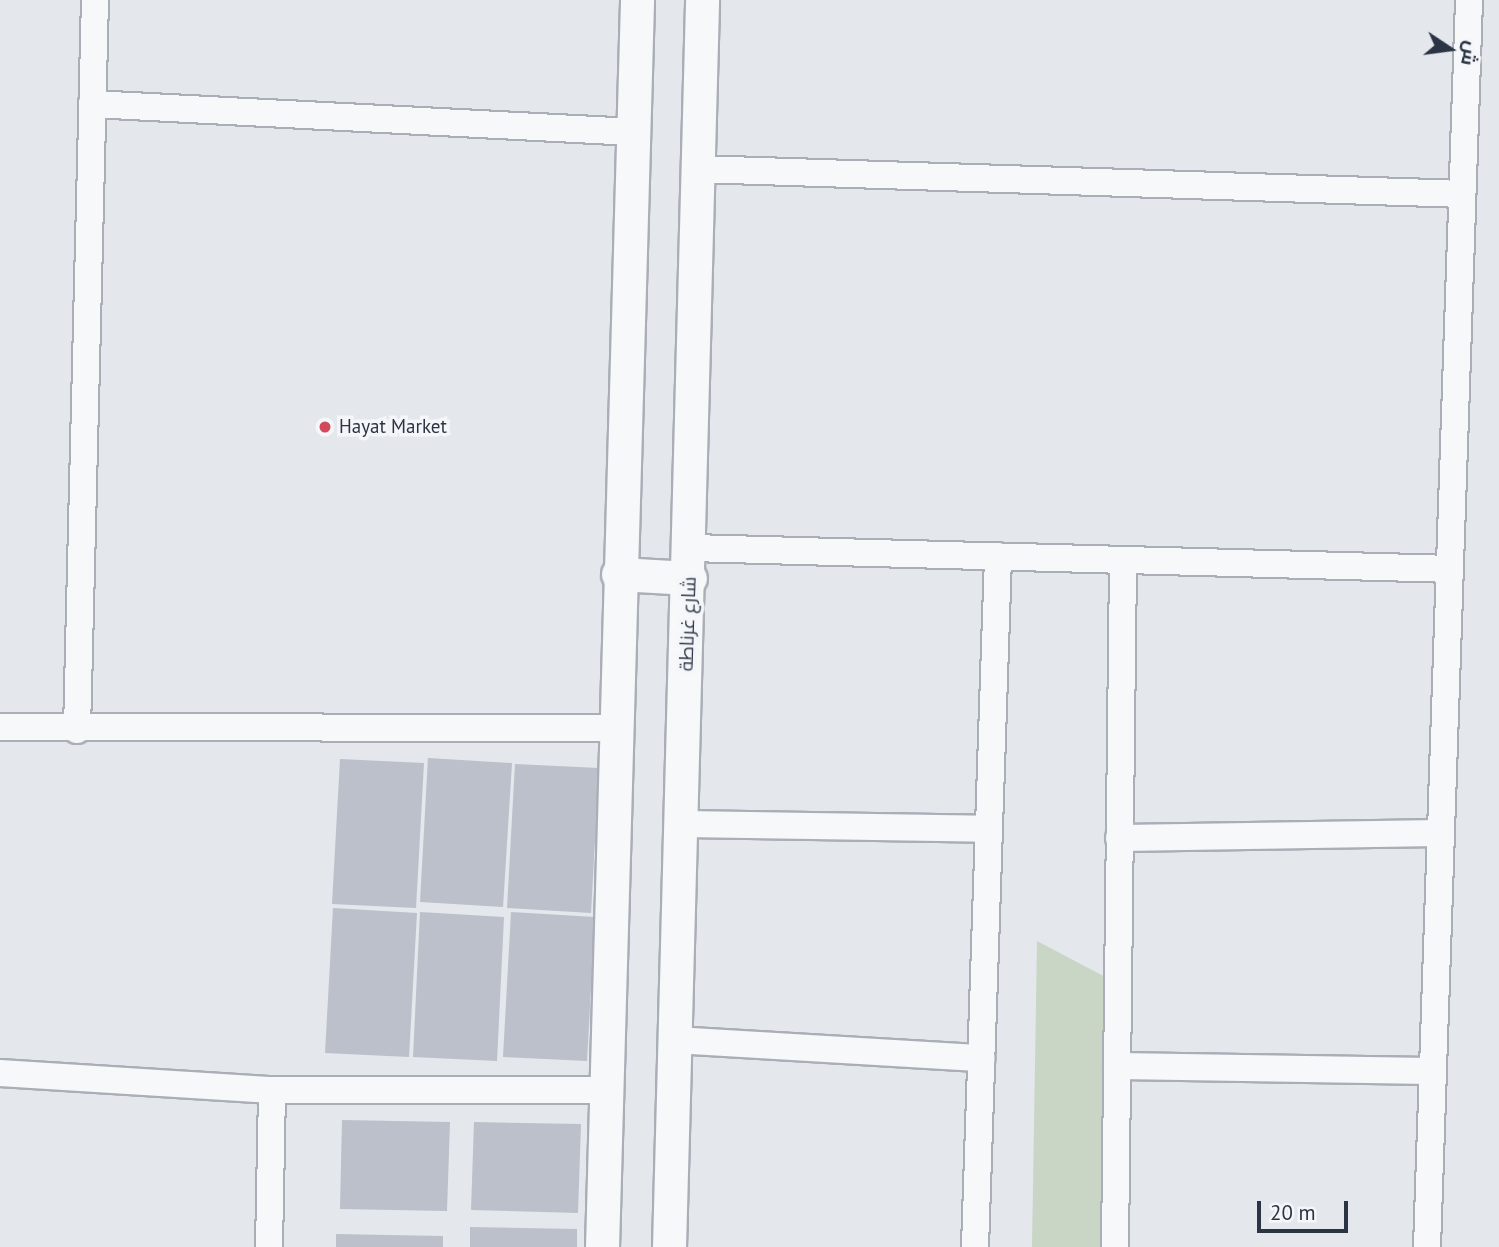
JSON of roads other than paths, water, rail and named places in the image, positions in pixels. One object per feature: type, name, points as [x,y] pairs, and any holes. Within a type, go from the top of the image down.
[{"type":"street","points":[[78,730],[95,0]]},
{"type":"street","points":[[602,1247],[617,728],[618,574],[637,0]]},
{"type":"street","name":"شارع غرناطة","points":[[669,1247],[691,563],[702,0]]},
{"type":"street","points":[[1427,1247],[1469,0]]},
{"type":"street","points":[[93,104],[633,132]]},
{"type":"street","points":[[698,169],[1462,194]]},
{"type":"street","points":[[618,574],[691,563],[998,556],[1450,569]]},
{"type":"street","points":[[975,1247],[998,556]]},
{"type":"street","points":[[1115,1247],[1123,560]]},
{"type":"street","points":[[0,727],[78,730],[617,728]]},
{"type":"street","points":[[682,824],[989,830]]},
{"type":"street","points":[[1119,838],[1441,833]]},
{"type":"street","points":[[675,1040],[981,1058]]},
{"type":"street","points":[[1117,1066],[1432,1071]]},
{"type":"street","points":[[0,1073],[272,1090],[608,1090]]},
{"type":"street","points":[[269,1247],[272,1090]]},
{"type":"place","name":"Hayat Market","points":[[325,427]]}]
